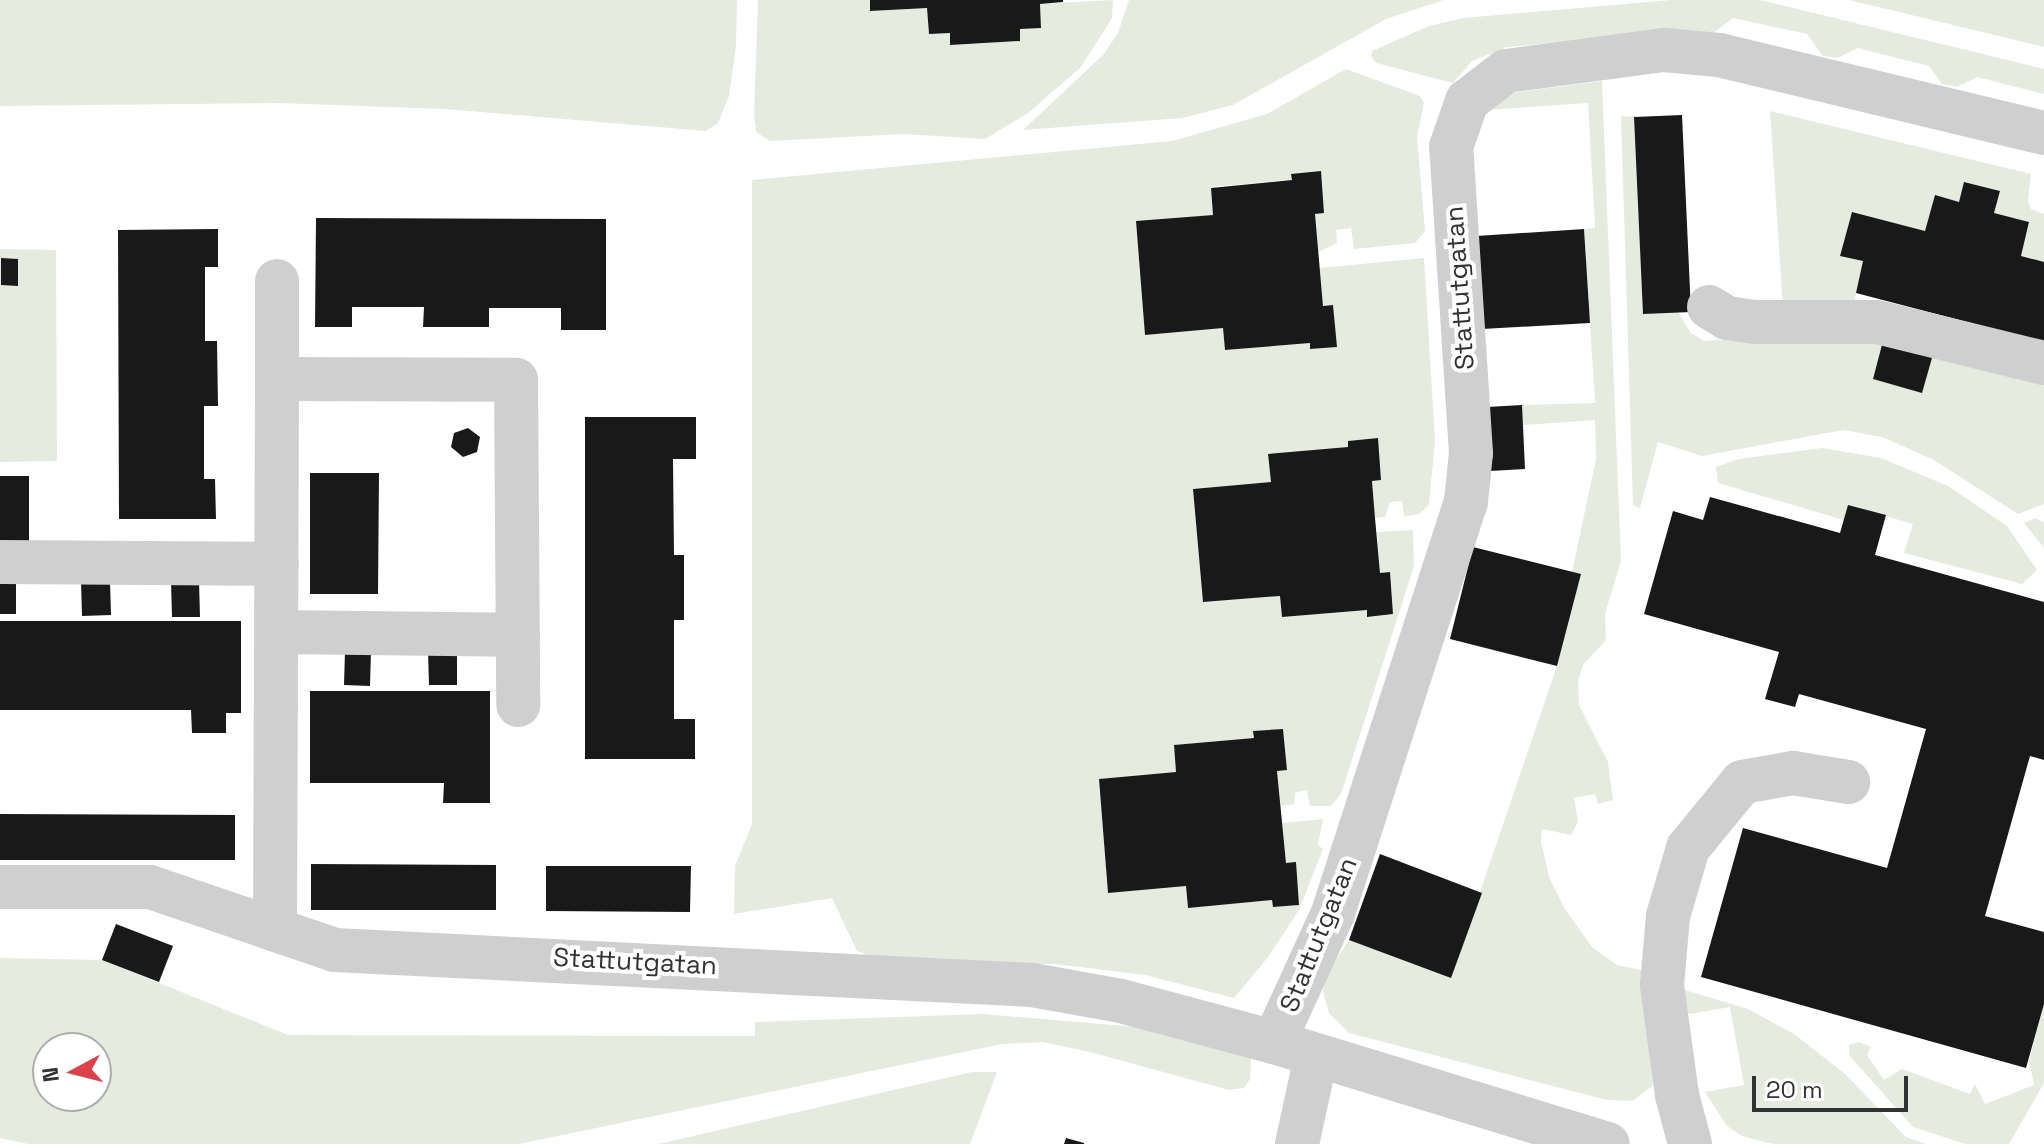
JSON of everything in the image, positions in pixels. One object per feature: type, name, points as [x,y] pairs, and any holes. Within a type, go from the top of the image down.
[{"type":"street","name":"Stattutgatan","points":[[1274,1042],[1333,913],[1466,502],[1471,453],[1451,147],[1467,101],[1506,71],[1664,50],[1719,55],[2044,133]]},
{"type":"street","points":[[275,930],[277,281]]},
{"type":"street","points":[[1709,307],[1727,318],[1757,322],[1877,322],[2044,363]]},
{"type":"street","points":[[277,379],[516,380],[518,705]]},
{"type":"street","points":[[0,562],[277,564]]},
{"type":"street","points":[[277,632],[518,635]]},
{"type":"street","points":[[1690,1144],[1677,1095],[1662,985],[1668,916],[1688,848],[1742,782],[1793,773],[1848,782]]},
{"type":"street","name":"Stattutgatan","points":[[0,887],[150,887],[335,950],[1032,985],[1121,1001],[1274,1042],[1608,1144]]},
{"type":"street","points":[[1297,1144],[1316,1057]]},
{"type":"shaded area","points":[[0,0],[737,0],[736,46],[729,96],[718,123],[706,131],[445,109],[279,103],[0,106]]},
{"type":"shaded area","points":[[758,0],[870,0],[871,11],[927,8],[929,34],[950,33],[951,45],[1020,41],[1020,29],[1041,27],[1040,4],[1113,0],[1112,18],[1081,67],[1028,113],[985,139],[904,134],[770,141],[756,132],[754,114]]},
{"type":"shaded area","points":[[1129,0],[1444,0],[1386,19],[1233,105],[1182,118],[1023,130],[1103,55],[1118,33]]},
{"type":"shaded area","points":[[1671,0],[1760,0],[2044,69],[2044,94],[1977,77],[1957,87],[1942,84],[1929,66],[1858,48],[1837,58],[1823,56],[1807,34],[1733,18],[1712,34],[1646,34],[1507,47],[1472,61],[1453,83],[1376,63],[1371,56],[1372,51],[1429,26],[1463,18]]},
{"type":"shaded area","points":[[1849,0],[2044,0],[2044,47]]},
{"type":"shaded area","points":[[1346,69],[1420,96],[1424,103],[1417,137],[1425,231],[1415,243],[1354,249],[1351,228],[1336,230],[1337,243],[1318,252],[1315,214],[1324,213],[1320,171],[1292,174],[1292,180],[1211,187],[1213,215],[1136,222],[1145,335],[1223,328],[1225,350],[1310,343],[1311,349],[1336,347],[1333,305],[1323,306],[1320,268],[1424,258],[1435,440],[1429,505],[1419,514],[1404,516],[1402,501],[1390,502],[1385,517],[1375,518],[1372,481],[1381,479],[1377,438],[1349,441],[1348,447],[1268,455],[1271,482],[1193,489],[1203,602],[1280,596],[1282,617],[1367,610],[1368,617],[1393,614],[1390,573],[1380,573],[1377,532],[1413,530],[1414,566],[1341,794],[1331,806],[1310,806],[1307,790],[1295,793],[1294,804],[1281,806],[1277,771],[1287,770],[1283,729],[1254,731],[1254,738],[1174,745],[1176,772],[1099,779],[1108,893],[1186,886],[1188,908],[1272,900],[1274,907],[1299,905],[1286,863],[1282,823],[1323,819],[1318,845],[1323,849],[1299,910],[1268,957],[1234,998],[1145,975],[1055,964],[886,962],[857,951],[832,898],[734,914],[735,866],[752,824],[752,180],[1172,141],[1267,114]]},
{"type":"shaded area","points":[[1602,81],[1621,561],[1605,614],[1606,640],[1583,665],[1578,681],[1579,705],[1608,762],[1613,800],[1598,804],[1595,794],[1574,798],[1578,822],[1571,835],[1542,829],[1541,842],[1549,877],[1565,909],[1592,947],[1617,965],[1641,970],[1653,1085],[1633,1101],[1607,1100],[1349,1033],[1329,1013],[1323,992],[1325,976],[1349,940],[1451,977],[1557,666],[1581,575],[1572,572],[1596,459],[1595,420],[1523,425],[1522,405],[1595,403],[1584,229],[1595,228],[1588,103],[1484,110],[1502,94]]},
{"type":"shaded area","points":[[1770,111],[2031,174],[2028,200],[2031,209],[2044,214],[2044,262],[2021,256],[2029,222],[1994,213],[2000,191],[1965,182],[1959,202],[1935,196],[1925,231],[1852,212],[1840,255],[1863,261],[1854,304],[1783,308]]},
{"type":"shaded area","points":[[1621,116],[1634,117],[1643,313],[1678,312],[1691,333],[1704,341],[1818,332],[1884,337],[1873,379],[1922,392],[1934,351],[2044,376],[2044,504],[2018,514],[1934,460],[1882,437],[1843,430],[1702,456],[1658,442],[1640,508],[1633,505]]},
{"type":"shaded area","points":[[0,249],[56,250],[57,461],[0,462]]},
{"type":"shaded area","points":[[1822,448],[1881,458],[1948,486],[2007,526],[2037,570],[2022,584],[1904,553],[1913,524],[1848,505],[1844,520],[1718,483],[1716,467],[1739,459]]},
{"type":"shaded area","points":[[2035,518],[2044,523],[2044,548],[2024,523]]},
{"type":"shaded area","points":[[0,958],[102,960],[288,1035],[755,1036],[755,1022],[983,1014],[1137,1027],[1251,1056],[1250,1079],[1244,1088],[1229,1090],[1043,1042],[1002,1044],[519,1144],[28,1144],[0,1138]]},
{"type":"shaded area","points":[[1682,989],[1748,1009],[1794,1034],[1844,1073],[1906,1137],[1926,1144],[1773,1144],[1742,1136],[1727,1126],[1705,1092],[1744,1085],[1730,1007],[1690,1014],[1682,1010]]},
{"type":"shaded area","points":[[2044,1004],[2044,1083],[2009,1144],[1965,1144],[1913,1127],[1849,1055],[1849,1045],[1859,1042],[1871,1047],[1867,1055],[1884,1080],[1902,1069],[1970,1094],[1975,1084],[1985,1104],[2034,1085],[2029,1061]]},
{"type":"shaded area","points":[[972,1072],[997,1072],[970,1144],[658,1144]]},
{"type":"building","points":[[870,0],[1063,2],[1040,4],[1041,28],[1020,29],[1020,41],[950,45],[950,33],[929,34],[927,8],[870,11]]},
{"type":"building","points":[[1682,115],[1691,312],[1643,314],[1634,117]]},
{"type":"building","points":[[1321,171],[1324,213],[1315,214],[1323,306],[1333,305],[1337,347],[1310,349],[1310,343],[1225,350],[1223,328],[1145,335],[1136,221],[1213,215],[1211,188],[1292,180],[1291,174]]},
{"type":"building","points":[[1964,182],[2000,191],[1994,213],[2029,222],[2021,256],[2044,262],[2044,342],[1856,293],[1863,261],[1840,256],[1852,212],[1925,231],[1935,195],[1959,202]]},
{"type":"building","points":[[316,218],[606,219],[606,330],[561,330],[561,308],[489,308],[489,327],[423,327],[424,307],[352,307],[352,327],[315,327]]},
{"type":"building","points":[[218,229],[218,267],[205,267],[205,341],[217,341],[218,406],[204,406],[204,479],[215,479],[216,519],[119,519],[118,230]]},
{"type":"building","points":[[1584,229],[1590,323],[1482,329],[1476,236]]},
{"type":"building","points":[[1,258],[18,259],[18,286],[1,285]]},
{"type":"building","points":[[1884,337],[1934,351],[1922,393],[1873,379]]},
{"type":"building","points":[[1522,405],[1525,469],[1490,471],[1487,407]]},
{"type":"building","points":[[585,417],[696,417],[696,459],[673,459],[674,555],[684,555],[684,620],[674,620],[674,719],[695,719],[695,759],[585,759]]},
{"type":"building","points":[[468,428],[480,437],[477,452],[463,457],[451,447],[454,433]]},
{"type":"building","points":[[1378,438],[1381,480],[1372,481],[1375,518],[1380,573],[1390,572],[1393,614],[1367,617],[1367,610],[1282,617],[1280,596],[1203,602],[1193,489],[1271,482],[1268,454],[1348,447],[1348,441]]},
{"type":"building","points":[[310,473],[379,473],[378,594],[310,594]]},
{"type":"building","points":[[0,476],[29,476],[29,544],[0,544]]},
{"type":"building","points":[[1710,497],[1840,533],[1848,505],[1886,515],[1875,555],[2044,602],[2044,760],[2030,756],[1985,916],[2044,932],[2044,1004],[2026,1068],[1701,977],[1743,828],[1887,868],[1926,729],[1799,694],[1795,707],[1765,699],[1779,652],[1644,614],[1673,511],[1703,520]]},
{"type":"building","points":[[1473,547],[1581,574],[1557,666],[1450,639]]},
{"type":"building","points":[[0,581],[16,581],[16,614],[0,614]]},
{"type":"building","points":[[81,581],[110,581],[111,615],[82,616]]},
{"type":"building","points":[[171,581],[199,581],[200,617],[172,617]]},
{"type":"building","points":[[0,621],[241,621],[241,713],[226,713],[226,733],[192,733],[191,710],[0,710]]},
{"type":"building","points":[[345,651],[371,651],[370,686],[344,685]]},
{"type":"building","points":[[428,651],[457,651],[457,685],[429,685]]},
{"type":"building","points":[[310,691],[490,691],[490,803],[443,803],[444,783],[310,783]]},
{"type":"building","points":[[1283,729],[1287,770],[1277,771],[1286,863],[1296,862],[1299,905],[1273,907],[1272,900],[1188,908],[1186,886],[1108,893],[1099,779],[1176,772],[1174,745],[1254,738],[1253,731]]},
{"type":"building","points":[[0,814],[235,815],[235,860],[0,860]]},
{"type":"building","points":[[1380,854],[1482,893],[1451,978],[1349,940]]},
{"type":"building","points":[[311,864],[496,865],[496,910],[311,910]]},
{"type":"building","points":[[546,866],[691,866],[690,912],[546,911]]},
{"type":"building","points":[[116,924],[173,946],[159,982],[102,960]]},
{"type":"building","points":[[1066,1138],[1084,1143],[1084,1144],[1064,1144]]}]
